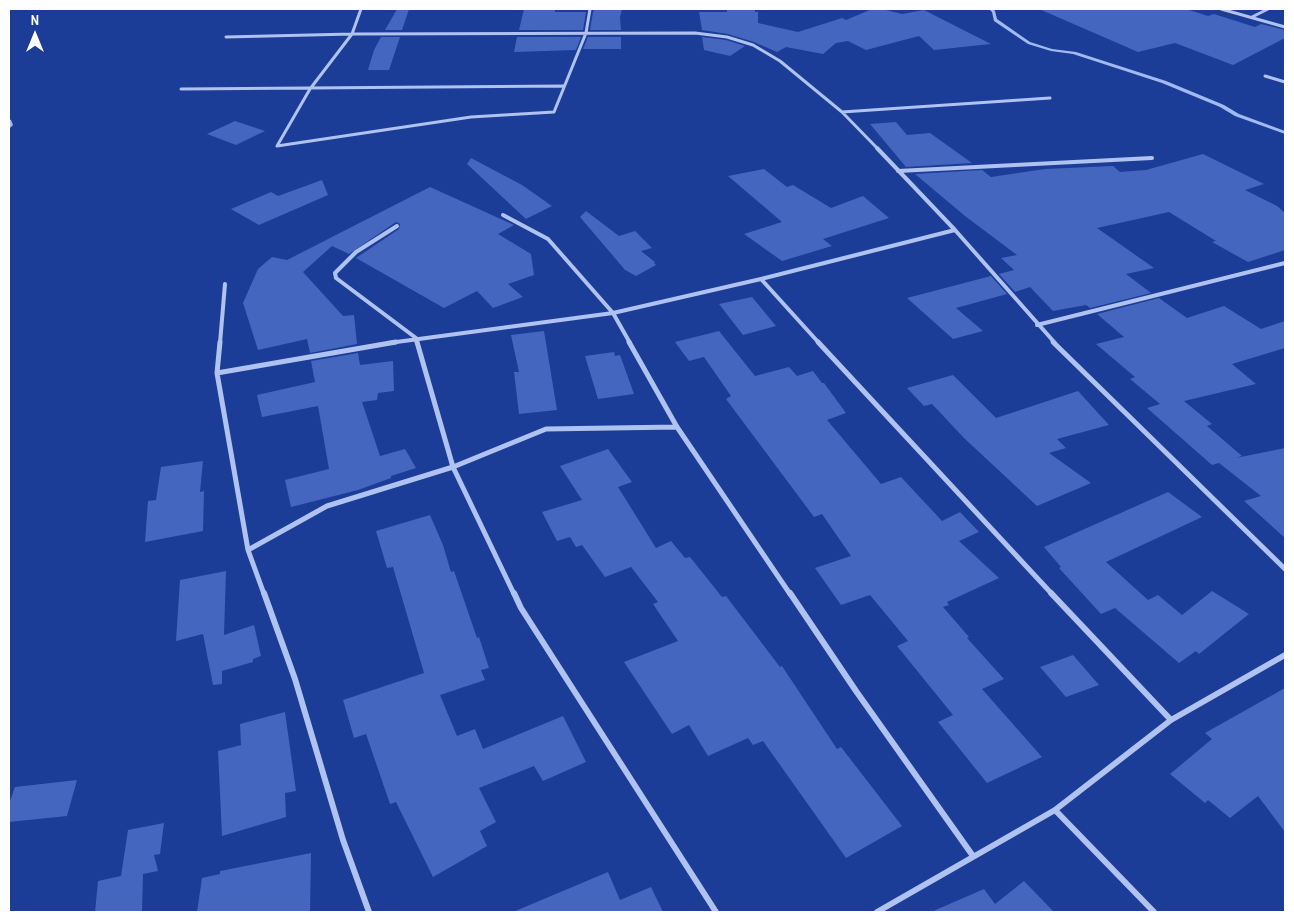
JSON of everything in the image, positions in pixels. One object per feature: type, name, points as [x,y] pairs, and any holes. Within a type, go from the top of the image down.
[{"type":"street","points":[[361,9],[352,34],[310,89],[277,146],[472,117],[554,112],[586,33],[590,9]]},
{"type":"street","points":[[1221,9],[1285,27]]},
{"type":"street","points":[[1251,18],[1268,9]]},
{"type":"street","points":[[226,37],[352,34],[695,33],[742,41],[753,45],[780,61],[842,112],[955,230],[1038,325],[1119,408],[1285,569]]},
{"type":"street","points":[[1265,76],[1285,82]]},
{"type":"street","points":[[181,89],[563,86]]},
{"type":"street","points":[[842,112],[1050,98]]},
{"type":"street","points":[[898,171],[1152,158]]},
{"type":"street","points":[[503,215],[548,238],[613,313],[677,427],[856,691],[973,856]]},
{"type":"street","points":[[397,226],[356,252],[335,273],[336,278],[416,338],[453,467],[521,608],[716,912]]},
{"type":"street","points":[[217,372],[416,338],[613,313],[761,279],[955,230]]},
{"type":"street","points":[[1038,325],[1285,263]]},
{"type":"street","points":[[761,279],[992,531],[1171,720]]},
{"type":"street","points":[[225,284],[217,372],[248,550],[295,680],[343,840],[369,912]]},
{"type":"street","points":[[248,550],[327,506],[453,467],[546,429],[677,427]]},
{"type":"street","points":[[877,912],[1056,810],[1171,720],[1285,656]]},
{"type":"street","points":[[1056,810],[1154,912]]},
{"type":"building","points":[[397,9],[409,9],[402,30],[385,30]]},
{"type":"building","points":[[524,9],[586,12],[583,30],[519,30]]},
{"type":"building","points":[[595,9],[622,9],[620,17],[621,30],[590,30]]},
{"type":"building","points":[[727,9],[755,9],[755,12],[758,12],[758,23],[798,32],[842,18],[846,20],[872,9],[882,9],[902,14],[924,10],[991,44],[934,50],[919,36],[866,50],[848,41],[836,43],[823,54],[786,47],[777,52],[728,34],[702,30],[699,12],[727,12]]},
{"type":"building","points":[[1039,9],[1186,9],[1208,16],[1214,14],[1255,27],[1261,24],[1285,30],[1285,38],[1233,65],[1175,43],[1138,52]]},
{"type":"building","points":[[381,37],[400,37],[389,70],[368,70],[374,50]]},
{"type":"building","points":[[517,37],[581,37],[576,50],[514,52]]},
{"type":"building","points":[[588,37],[621,37],[621,49],[583,49]]},
{"type":"building","points":[[702,37],[726,40],[745,46],[730,56],[704,50]]},
{"type":"building","points":[[235,121],[265,131],[236,145],[207,134]]},
{"type":"building","points":[[896,122],[907,135],[930,133],[972,163],[906,167],[870,124]]},
{"type":"building","points":[[1203,154],[1264,184],[1245,190],[1277,206],[1285,213],[1285,250],[1248,262],[1212,242],[1216,241],[1169,212],[1097,228],[1154,268],[1126,274],[1151,293],[1090,308],[1086,305],[1053,311],[1030,287],[1015,292],[999,274],[1014,270],[1001,258],[1017,255],[965,216],[915,174],[982,170],[991,177],[1045,169],[1113,166],[1120,172],[1146,170]]},
{"type":"building","points":[[471,158],[522,185],[552,206],[526,219],[467,164]]},
{"type":"building","points":[[764,169],[787,187],[793,185],[831,208],[863,196],[889,218],[823,239],[832,246],[782,261],[744,234],[782,222],[728,176]]},
{"type":"building","points":[[322,180],[328,195],[259,225],[231,209],[271,192],[278,196]]},
{"type":"building","points":[[430,187],[514,225],[498,234],[531,254],[534,275],[508,284],[523,297],[493,308],[477,291],[444,308],[356,258],[399,229],[400,224],[396,222],[349,254],[332,246],[303,272],[343,316],[354,315],[357,344],[310,353],[307,339],[258,350],[243,303],[258,269],[272,257],[287,260]]},
{"type":"building","points":[[586,211],[619,236],[635,231],[652,248],[641,251],[655,262],[656,265],[636,276],[625,270],[580,217]]},
{"type":"building","points":[[991,276],[1007,294],[956,308],[983,331],[953,339],[907,298]]},
{"type":"building","points":[[752,297],[776,326],[743,335],[719,304]]},
{"type":"building","points":[[1159,298],[1187,318],[1224,306],[1261,329],[1285,321],[1285,348],[1232,364],[1256,384],[1184,401],[1212,424],[1207,426],[1242,456],[1236,458],[1285,448],[1285,538],[1244,501],[1261,496],[1219,463],[1212,465],[1147,408],[1160,404],[1130,379],[1135,377],[1096,344],[1124,337],[1097,314]]},
{"type":"building","points":[[544,331],[557,410],[519,414],[514,372],[519,372],[511,335]]},
{"type":"building","points":[[719,331],[755,376],[789,367],[797,376],[813,371],[846,413],[827,420],[881,484],[901,477],[942,521],[960,512],[979,532],[959,541],[999,578],[947,602],[949,605],[943,607],[969,637],[967,638],[1004,679],[982,689],[1042,757],[987,783],[938,722],[953,715],[897,646],[908,641],[870,595],[841,605],[815,568],[851,556],[822,514],[814,517],[726,399],[731,396],[704,357],[689,361],[675,342]]},
{"type":"building","points":[[614,352],[615,356],[620,355],[634,394],[598,399],[585,356]]},
{"type":"building","points":[[358,353],[360,365],[393,361],[394,391],[378,393],[377,400],[362,402],[380,456],[405,449],[416,468],[358,490],[291,507],[285,480],[329,469],[318,406],[262,417],[257,395],[315,382],[311,361]]},
{"type":"building","points":[[953,375],[996,418],[1078,391],[1109,425],[1057,439],[1066,448],[1049,453],[1091,483],[1037,506],[964,438],[932,404],[924,406],[907,388]]},
{"type":"building","points":[[608,449],[632,482],[618,487],[656,548],[671,541],[685,558],[690,557],[722,597],[726,596],[780,667],[782,666],[837,749],[841,747],[902,826],[846,858],[763,741],[753,745],[748,738],[708,756],[689,725],[672,734],[624,662],[678,641],[653,604],[658,602],[631,567],[605,577],[582,545],[576,547],[570,537],[557,541],[542,512],[582,500],[560,466]]},
{"type":"building","points":[[203,461],[200,492],[204,491],[203,531],[145,542],[148,501],[156,500],[161,467]]},
{"type":"building","points":[[1168,492],[1202,517],[1106,562],[1148,600],[1158,595],[1182,615],[1212,591],[1249,614],[1199,654],[1196,651],[1179,663],[1115,608],[1101,614],[1059,568],[1061,567],[1044,547]]},
{"type":"building","points":[[430,515],[443,545],[451,572],[454,571],[489,668],[481,670],[485,680],[440,695],[457,736],[475,729],[483,749],[563,716],[586,762],[543,781],[534,766],[479,788],[496,822],[480,831],[487,846],[433,877],[396,802],[390,804],[366,734],[354,738],[343,700],[424,673],[393,567],[387,568],[376,531]]},
{"type":"building","points":[[226,571],[224,635],[254,625],[261,656],[253,659],[253,662],[222,671],[222,684],[213,685],[203,634],[176,641],[180,580]]},
{"type":"building","points":[[1073,655],[1099,685],[1066,697],[1040,667]]},
{"type":"building","points":[[1285,688],[1285,832],[1258,796],[1230,818],[1208,800],[1205,803],[1170,774],[1212,739],[1205,733]]},
{"type":"building","points":[[285,712],[296,791],[285,793],[286,817],[222,836],[218,751],[241,745],[240,724]]},
{"type":"building","points":[[77,780],[67,816],[9,822],[9,804],[15,787]]},
{"type":"building","points":[[164,823],[160,854],[154,855],[158,871],[143,874],[142,912],[95,912],[98,881],[121,876],[128,830]]},
{"type":"building","points":[[311,853],[310,912],[197,912],[202,878],[220,874],[220,871]]},
{"type":"building","points":[[608,872],[620,900],[651,887],[663,912],[513,912]]},
{"type":"building","points":[[1024,881],[1054,912],[931,912],[984,889],[995,904]]},
{"type":"waterway","points":[[991,9],[994,12],[995,20],[1029,43],[1051,50],[1074,53],[1164,82],[1222,106],[1237,115],[1285,133]]},
{"type":"waterway","points":[[9,120],[11,125],[9,128]]}]
